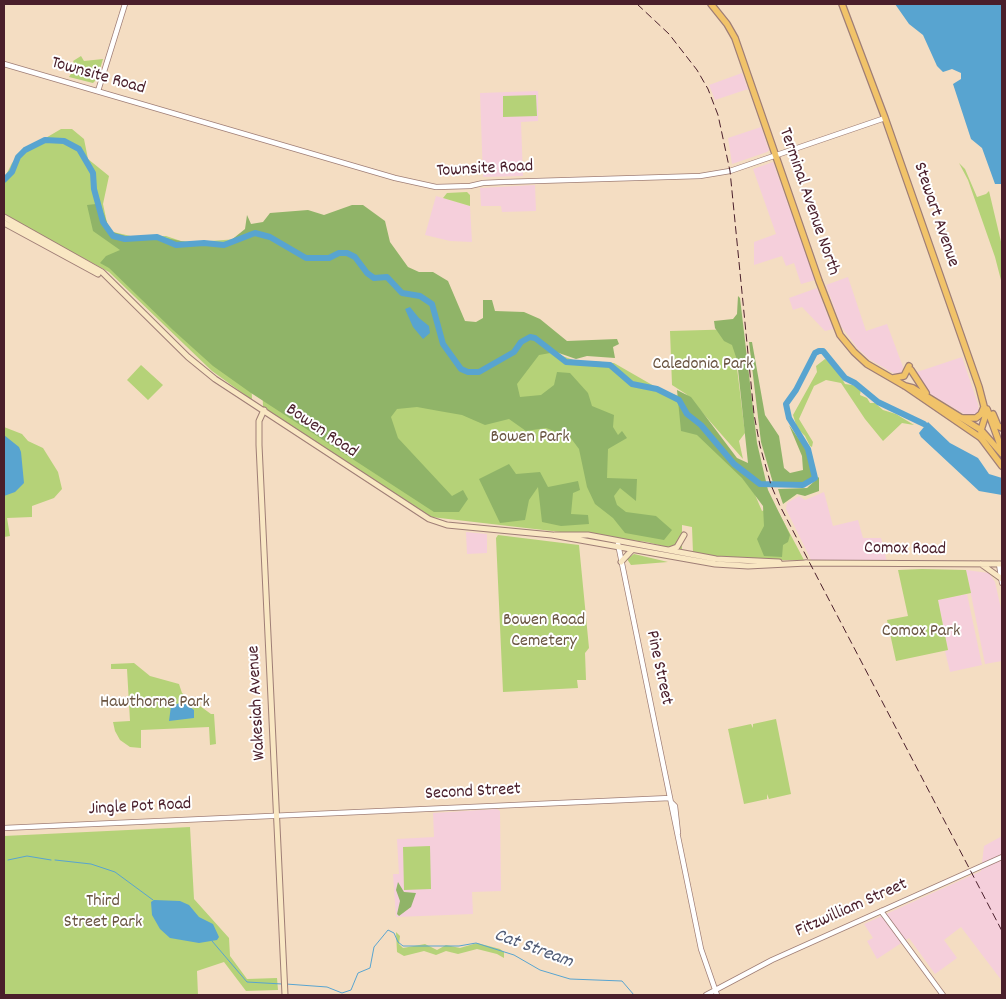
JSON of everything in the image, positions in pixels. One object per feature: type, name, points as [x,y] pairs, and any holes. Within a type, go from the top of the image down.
[{"type":"main road","name":"Terminal Avenue North","points":[[711,4],[727,24],[735,38],[840,335],[867,364],[930,398],[962,418],[980,430],[1002,454]]},
{"type":"main road","name":"Stewart Avenue","points":[[842,4],[885,118],[979,387],[986,418],[980,430],[981,438]]},
{"type":"main road","name":"Bowen Road","points":[[4,217],[90,265],[110,280],[188,357],[216,379],[429,519],[447,525],[552,535],[588,535],[618,543],[668,550],[687,557]]},
{"type":"main road","name":"Bowen Road","points":[[4,223],[110,280]]},
{"type":"main road","points":[[891,378],[904,376],[910,368],[918,384],[930,398]]},
{"type":"main road","name":"Terminal Avenue North","points":[[906,386],[981,438],[1002,466]]},
{"type":"main road","points":[[979,387],[998,426],[1002,428]]},
{"type":"main road","points":[[962,418],[976,418],[981,414],[984,405]]},
{"type":"main road","points":[[984,405],[1002,450]]},
{"type":"main road","name":"Wakesiah Avenue","points":[[264,410],[259,421],[259,444],[285,995]]},
{"type":"main road","points":[[668,550],[677,547],[684,535]]},
{"type":"main road","name":"Bowen Road","points":[[618,543],[632,550],[687,557]]},
{"type":"main road","points":[[621,562],[632,550]]},
{"type":"main road","name":"Comox Road","points":[[687,557],[748,566],[807,563],[1000,564]]},
{"type":"main road","points":[[982,564],[1002,581]]},
{"type":"street","points":[[98,91],[125,4]]},
{"type":"street","name":"Townsite Road","points":[[4,64],[408,182],[436,187],[504,182],[700,176],[730,171],[885,118]]},
{"type":"street","name":"Pine Street","points":[[618,543],[671,800],[674,806],[702,949],[716,993]]},
{"type":"street","points":[[1000,564],[1002,581]]},
{"type":"street","name":"Second Street","points":[[277,816],[671,800]]},
{"type":"street","name":"Jingle Pot Road","points":[[4,828],[277,816]]},
{"type":"street","name":"Fitzwilliam Street","points":[[706,995],[716,993],[772,960],[1002,857]]},
{"type":"street","points":[[881,911],[943,995]]},
{"type":"shaded area","points":[[742,73],[748,89],[715,100],[709,85]]},
{"type":"shaded area","points":[[538,91],[538,121],[521,122],[523,176],[483,177],[480,93]]},
{"type":"shaded area","points":[[761,127],[769,150],[732,164],[728,138]]},
{"type":"shaded area","points":[[773,162],[815,280],[801,284],[794,263],[786,266],[782,256],[754,265],[754,242],[776,234],[753,169]]},
{"type":"shaded area","points":[[535,185],[536,211],[502,212],[501,206],[481,206],[480,188]]},
{"type":"shaded area","points":[[436,196],[470,206],[472,242],[450,241],[425,235]]},
{"type":"shaded area","points":[[848,277],[866,331],[887,324],[903,367],[902,374],[893,373],[869,359],[858,349],[841,326],[826,285]]},
{"type":"shaded area","points":[[817,288],[833,329],[825,331],[802,307],[793,310],[789,298]]},
{"type":"shaded area","points":[[962,357],[978,404],[979,411],[975,415],[964,414],[932,395],[925,389],[917,372]]},
{"type":"shaded area","points":[[824,492],[833,526],[858,520],[863,538],[881,538],[887,562],[812,562],[786,509],[787,503],[799,496],[805,500]]},
{"type":"shaded area","points":[[466,532],[487,534],[487,553],[467,554]]},
{"type":"shaded area","points":[[966,570],[989,573],[995,582],[1002,613],[1002,661],[985,664]]},
{"type":"shaded area","points":[[967,594],[982,665],[950,672],[945,651],[948,650],[938,600]]},
{"type":"shaded area","points":[[497,809],[500,811],[501,891],[472,892],[473,914],[396,917],[393,874],[399,874],[397,839],[434,837],[433,813]]},
{"type":"shaded area","points":[[1002,836],[1002,981],[961,927],[944,940],[957,958],[935,974],[909,938],[877,959],[867,941],[873,938],[864,924],[981,871],[984,846]]},
{"type":"green space","points":[[81,56],[84,61],[103,59],[97,79],[93,83],[69,77],[76,66],[73,61]]},
{"type":"green space","points":[[536,95],[537,116],[503,117],[503,96]]},
{"type":"green space","name":"Bowen Park","points":[[61,129],[72,129],[84,139],[88,159],[109,176],[103,204],[108,228],[113,232],[135,237],[166,236],[181,241],[195,242],[238,239],[443,330],[547,347],[554,353],[579,362],[614,363],[661,390],[679,396],[753,490],[762,511],[772,507],[776,514],[779,513],[804,560],[724,561],[693,553],[692,527],[682,525],[682,551],[647,542],[431,517],[263,407],[262,376],[251,369],[252,400],[212,371],[109,272],[4,215],[4,179],[12,163],[27,149]]},
{"type":"green space","points":[[959,163],[965,169],[977,197],[989,191],[1002,246],[1002,284],[995,257],[968,180]]},
{"type":"green space","points":[[467,192],[470,195],[470,206],[443,198],[447,193]]},
{"type":"green space","points":[[96,204],[104,214],[110,231],[137,240],[166,238],[200,245],[230,241],[245,229],[247,215],[251,224],[263,222],[270,213],[308,210],[324,215],[352,205],[363,205],[385,221],[390,242],[408,267],[419,272],[433,272],[448,281],[465,321],[476,322],[483,318],[483,300],[492,300],[495,311],[524,312],[540,319],[567,341],[617,339],[619,344],[613,347],[615,358],[587,356],[576,359],[556,352],[539,355],[517,384],[520,397],[541,395],[554,385],[557,372],[570,373],[588,393],[592,406],[614,415],[613,427],[618,435],[622,431],[627,438],[608,449],[607,478],[637,479],[636,501],[620,488],[614,496],[617,505],[626,512],[656,516],[672,530],[664,540],[625,533],[613,518],[595,504],[587,487],[579,449],[570,437],[546,428],[526,431],[509,419],[485,425],[462,415],[417,407],[397,409],[391,417],[398,438],[452,496],[463,490],[468,499],[459,512],[434,512],[251,393],[213,366],[173,330],[109,268],[100,263],[106,256],[120,250],[93,231],[87,205]]},
{"type":"green space","points":[[738,296],[740,298],[757,443],[768,490],[790,535],[788,542],[783,545],[782,557],[764,556],[757,539],[764,526],[763,506],[742,478],[697,435],[681,431],[677,390],[691,397],[737,458],[748,463],[737,360],[732,345],[724,341],[715,328],[714,321],[733,319],[737,314]]},
{"type":"green space","name":"Caledonia Park","points":[[741,329],[742,342],[736,360],[745,433],[739,441],[743,459],[686,394],[672,385],[670,331]]},
{"type":"green space","points":[[749,342],[752,342],[765,415],[779,436],[784,468],[790,473],[803,470],[802,456],[789,425],[806,449],[813,476],[808,481],[800,484],[773,483],[761,442]]},
{"type":"green space","points":[[825,359],[831,361],[845,384],[859,386],[861,389],[860,395],[867,398],[870,403],[875,403],[883,410],[896,414],[914,425],[902,423],[883,441],[865,419],[841,383],[826,380],[814,386],[799,419],[813,442],[812,447],[810,446],[805,436],[797,428],[793,415],[817,372],[816,366]]},
{"type":"green space","points":[[141,365],[163,385],[148,400],[127,380]]},
{"type":"green space","points":[[4,427],[22,434],[28,441],[43,448],[58,472],[62,489],[54,498],[32,506],[32,517],[7,518],[10,536],[4,537]]},
{"type":"green space","points":[[509,464],[516,474],[540,472],[548,487],[578,481],[580,490],[573,493],[571,514],[588,515],[589,524],[561,526],[542,522],[538,487],[529,500],[525,520],[500,523],[479,479]]},
{"type":"green space","points":[[819,477],[819,491],[805,496],[797,494],[783,504],[778,489],[807,488]]},
{"type":"green space","name":"Bowen Road Cemetery","points":[[498,535],[579,545],[589,648],[585,653],[586,680],[577,680],[578,688],[503,692],[496,538]]},
{"type":"green space","points":[[634,554],[668,562],[631,565],[627,559]]},
{"type":"green space","name":"Comox Park","points":[[898,570],[966,570],[971,593],[938,600],[948,650],[896,661],[887,620],[908,616]]},
{"type":"green space","name":"Hawthorne Park","points":[[134,663],[150,676],[179,684],[182,693],[211,714],[214,714],[216,744],[210,745],[209,727],[141,730],[141,748],[130,747],[120,740],[113,722],[130,721],[127,669],[111,669],[111,664]]},
{"type":"green space","points":[[776,719],[791,794],[769,799],[767,794],[767,799],[744,804],[728,729],[751,724],[753,728],[753,724]]},
{"type":"green space","name":"Third Street Park","points":[[190,827],[194,899],[229,938],[230,956],[247,979],[277,978],[278,990],[246,991],[224,962],[197,971],[198,995],[4,995],[4,836]]},
{"type":"green space","points":[[430,846],[431,889],[404,890],[403,847]]},
{"type":"green space","points":[[398,882],[404,892],[416,893],[411,907],[399,916],[397,914],[400,901],[396,890]]},
{"type":"green space","points":[[396,932],[400,936],[399,944],[403,948],[425,944],[437,950],[446,945],[460,948],[477,943],[500,949],[504,952],[504,958],[497,954],[477,949],[458,954],[446,951],[436,955],[424,951],[404,956],[397,952]]},
{"type":"water","points":[[895,4],[1002,4],[1002,184],[995,184],[982,148],[971,139],[953,84],[961,79],[961,73],[952,69],[943,72],[937,66],[923,35],[909,24]]},
{"type":"water","points":[[410,307],[429,326],[430,333],[423,339],[413,327],[405,309]]},
{"type":"water","points":[[928,422],[950,443],[978,458],[989,474],[1002,478],[1002,495],[979,491],[921,437],[919,433]]},
{"type":"water","points":[[4,435],[19,447],[24,483],[15,492],[4,496]]},
{"type":"water","points":[[183,702],[194,710],[194,718],[169,721],[171,706]]},
{"type":"water","points":[[154,900],[180,901],[189,905],[199,917],[213,924],[219,937],[217,940],[199,943],[170,938],[160,929],[152,915],[151,902]]},
{"type":"waterway","points":[[4,180],[12,172],[18,157],[25,150],[45,140],[64,141],[79,149],[93,173],[94,189],[103,222],[113,236],[125,239],[157,237],[176,245],[204,243],[224,245],[255,233],[270,237],[306,258],[329,258],[339,253],[347,253],[355,257],[367,273],[374,278],[387,277],[402,293],[420,296],[432,304],[443,344],[461,369],[468,372],[479,372],[514,352],[521,342],[530,337],[535,338],[566,362],[610,365],[632,384],[657,389],[679,400],[687,414],[701,425],[734,464],[760,484],[803,485],[815,478],[808,449],[789,418],[786,404],[796,390],[815,353],[819,351],[823,351],[845,378],[855,383],[878,402],[924,424]]},
{"type":"waterway","name":"Cat Stream","points":[[8,860],[27,856],[51,860]]},
{"type":"waterway","name":"Cat Stream","points":[[55,860],[91,864],[115,872],[153,900]]},
{"type":"waterway","name":"Cat Stream","points":[[286,984],[327,987],[342,993],[351,990],[358,973],[370,968],[374,947],[388,930],[394,933],[398,942],[403,946],[459,946],[476,943],[514,955],[540,970],[570,979],[622,981],[634,995]]},
{"type":"waterway","name":"Cat Stream","points":[[212,941],[247,982],[282,984]]},
{"type":"railway","points":[[637,4],[669,34],[697,70],[708,89],[718,115],[730,171],[754,414],[760,446],[771,485],[780,506],[1002,931]]}]
